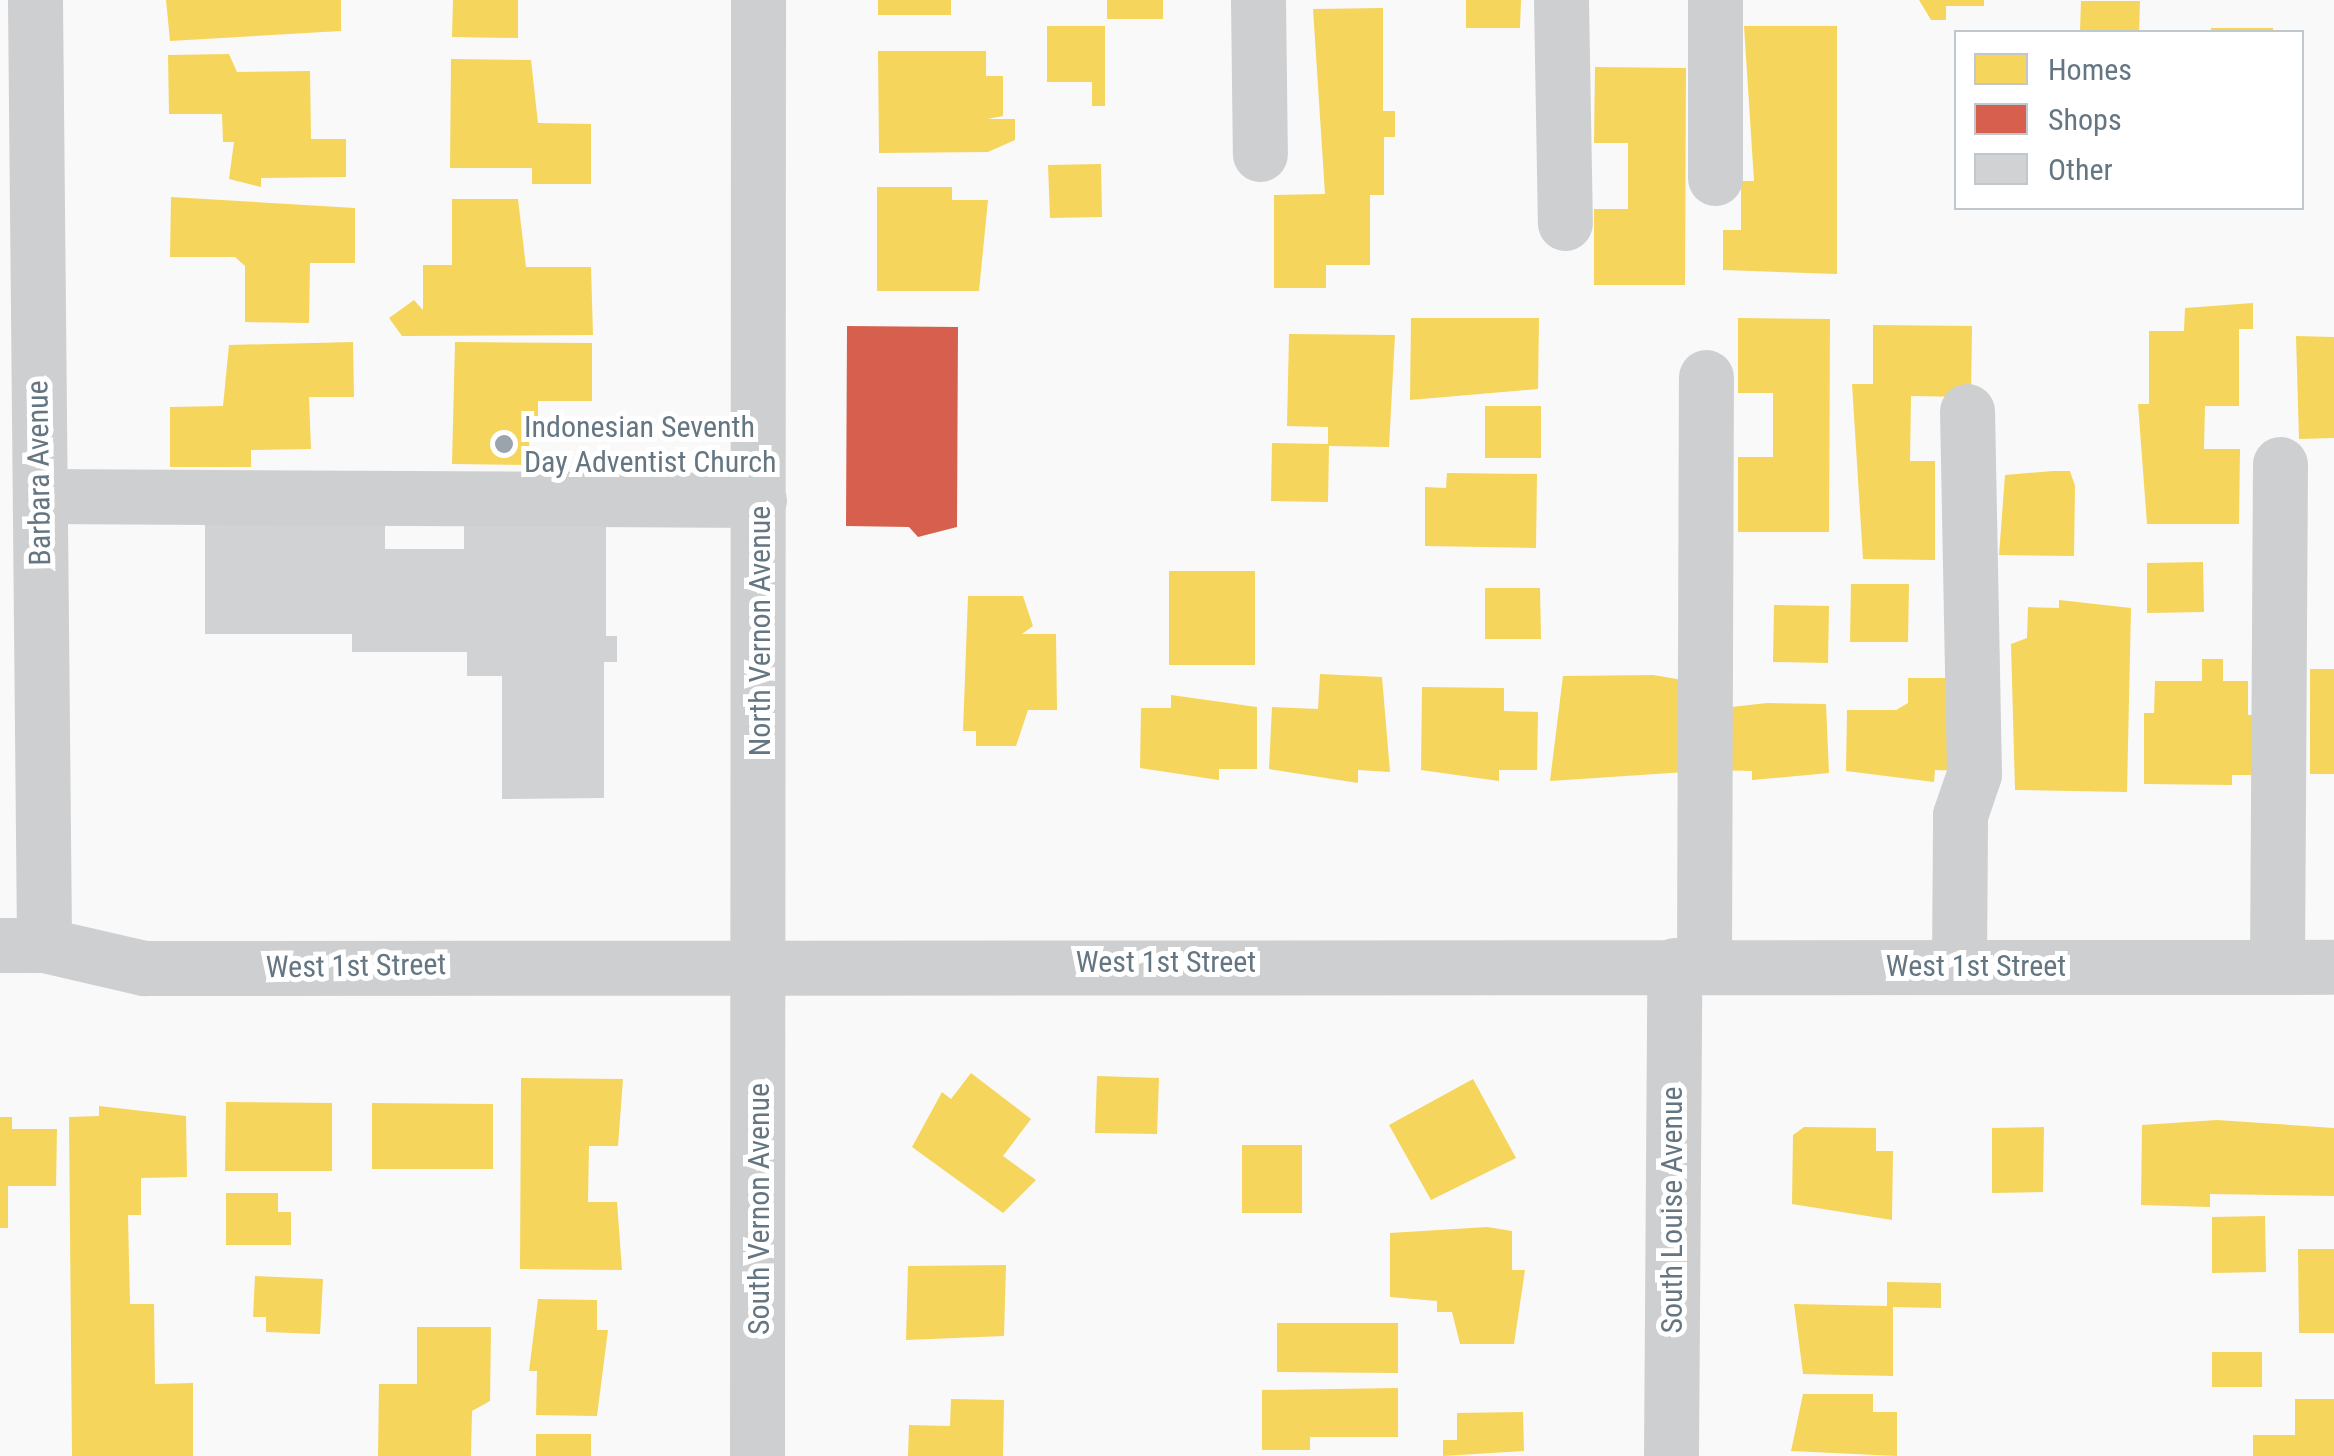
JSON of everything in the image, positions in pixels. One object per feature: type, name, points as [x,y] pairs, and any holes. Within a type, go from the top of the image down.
[{"type":"street","name":"Barbara Avenue","points":[[22,945],[40,496],[35,0]]},
{"type":"street","name":"North Vernon Avenue","points":[[758,0],[760,961]]},
{"type":"street","points":[[1258,0],[1260,154]]},
{"type":"street","points":[[1561,0],[1565,223]]},
{"type":"street","points":[[1715,0],[1715,178]]},
{"type":"street","name":"South Louise Avenue","points":[[1671,1456],[1706,377]]},
{"type":"street","points":[[1959,966],[1960,815],[1974,774],[1968,411]]},
{"type":"street","points":[[2277,966],[2280,464]]},
{"type":"street","points":[[40,496],[759,500]]},
{"type":"street","name":"West 1st Street","points":[[22,945],[144,968],[760,961],[2334,967]]},
{"type":"street","name":"South Vernon Avenue","points":[[757,1456],[760,961]]},
{"type":"building: Homes","points":[[166,0],[341,0],[341,31],[170,41]]},
{"type":"building: Homes","points":[[453,0],[518,0],[518,38],[452,37]]},
{"type":"building: Homes","points":[[878,0],[951,0],[951,15],[878,15]]},
{"type":"building: Homes","points":[[1107,0],[1163,0],[1163,19],[1107,19]]},
{"type":"building: Homes","points":[[1466,0],[1521,0],[1520,28],[1466,28]]},
{"type":"building: Homes","points":[[1919,0],[1984,0],[1984,6],[1946,6],[1946,20],[1931,20]]},
{"type":"building: Homes","points":[[2081,1],[2140,1],[2139,30],[2080,30]]},
{"type":"building: Homes","points":[[1383,8],[1383,111],[1395,111],[1395,137],[1384,137],[1384,195],[1370,195],[1370,265],[1326,265],[1326,288],[1274,288],[1274,195],[1325,194],[1313,9]]},
{"type":"building: Homes","points":[[1047,26],[1105,26],[1105,106],[1092,106],[1092,82],[1047,82]]},
{"type":"building: Homes","points":[[1744,26],[1837,26],[1837,274],[1723,270],[1723,230],[1741,230],[1741,181],[1754,181]]},
{"type":"building: Homes","points":[[2211,28],[2273,28],[2273,30]]},
{"type":"building: Homes","points":[[878,51],[986,51],[986,76],[1003,76],[1003,116],[987,119],[1015,119],[1015,140],[988,152],[879,153]]},
{"type":"building: Homes","points":[[229,54],[237,72],[310,71],[311,139],[346,139],[346,177],[261,178],[261,187],[229,179],[234,142],[223,142],[222,114],[169,114],[168,55]]},
{"type":"building: Homes","points":[[451,59],[531,60],[538,123],[591,124],[591,184],[532,184],[532,168],[450,168]]},
{"type":"building: Homes","points":[[1595,67],[1686,68],[1685,285],[1594,285],[1594,209],[1628,209],[1628,143],[1594,143]]},
{"type":"building: Homes","points":[[1101,164],[1102,217],[1050,218],[1048,165]]},
{"type":"building: Homes","points":[[877,187],[952,187],[952,200],[988,200],[979,291],[877,291]]},
{"type":"building: Homes","points":[[171,197],[355,208],[355,263],[310,263],[309,323],[245,322],[245,266],[235,257],[170,257]]},
{"type":"building: Homes","points":[[452,199],[518,199],[526,267],[591,267],[593,335],[402,336],[389,318],[414,300],[423,310],[423,265],[452,265]]},
{"type":"building: Homes","points":[[2253,303],[2253,329],[2239,329],[2239,406],[2205,406],[2204,449],[2240,449],[2239,524],[2147,524],[2138,404],[2149,404],[2149,331],[2184,331],[2185,308]]},
{"type":"building: Homes","points":[[1411,318],[1539,318],[1538,389],[1410,400]]},
{"type":"building: Homes","points":[[1738,318],[1830,319],[1829,532],[1738,532],[1738,457],[1773,457],[1773,393],[1738,393]]},
{"type":"building: Homes","points":[[1873,325],[1972,326],[1971,397],[1911,396],[1910,461],[1935,461],[1935,560],[1863,559],[1852,384],[1873,384]]},
{"type":"building: Homes","points":[[1289,334],[1395,335],[1389,447],[1329,446],[1328,502],[1271,501],[1272,443],[1328,444],[1328,427],[1287,426]]},
{"type":"building: Homes","points":[[2296,336],[2334,337],[2334,438],[2299,439]]},
{"type":"building: Homes","points":[[353,342],[354,397],[309,397],[311,449],[251,450],[251,467],[170,467],[170,407],[223,406],[229,345]]},
{"type":"building: Homes","points":[[455,342],[592,343],[592,401],[538,401],[538,427],[527,427],[532,465],[452,464]]},
{"type":"building: Homes","points":[[1485,406],[1541,406],[1541,458],[1485,458]]},
{"type":"building: Homes","points":[[2070,471],[2075,486],[2074,556],[1999,555],[2005,475]]},
{"type":"building: Homes","points":[[1447,473],[1537,474],[1536,548],[1425,546],[1425,487],[1446,488]]},
{"type":"building: Homes","points":[[2203,562],[2204,612],[2147,613],[2147,563]]},
{"type":"building: Homes","points":[[1169,571],[1255,571],[1255,665],[1169,665]]},
{"type":"building: Homes","points":[[1851,584],[1909,584],[1908,642],[1850,642]]},
{"type":"building: Homes","points":[[1485,588],[1540,588],[1541,639],[1485,639]]},
{"type":"building: Homes","points":[[968,596],[1023,596],[1033,626],[1022,634],[1056,634],[1057,710],[1028,710],[1016,746],[976,746],[976,731],[963,731]]},
{"type":"building: Homes","points":[[2059,600],[2131,608],[2127,792],[2015,790],[2011,644],[2027,638],[2028,607],[2059,608]]},
{"type":"building: Homes","points":[[1774,605],[1829,606],[1828,663],[1773,662]]},
{"type":"building: Homes","points":[[2202,659],[2223,659],[2223,681],[2248,681],[2248,715],[2259,715],[2259,775],[2232,775],[2232,785],[2144,784],[2144,713],[2154,713],[2155,681],[2202,681]]},
{"type":"building: Homes","points":[[2310,669],[2334,669],[2334,774],[2310,774]]},
{"type":"building: Homes","points":[[1320,674],[1382,677],[1390,772],[1358,770],[1358,783],[1269,769],[1272,707],[1318,709]]},
{"type":"building: Homes","points":[[1653,675],[1683,680],[1686,772],[1550,781],[1563,676]]},
{"type":"building: Homes","points":[[1908,678],[1964,678],[1964,771],[1935,770],[1934,782],[1846,771],[1847,710],[1896,710],[1908,703]]},
{"type":"building: Homes","points":[[1422,687],[1504,688],[1504,711],[1538,712],[1537,770],[1499,770],[1499,781],[1421,770]]},
{"type":"building: Homes","points":[[1171,695],[1257,707],[1257,769],[1219,769],[1219,780],[1140,768],[1141,708],[1171,708]]},
{"type":"building: Homes","points":[[1767,703],[1826,704],[1829,773],[1752,780],[1752,771],[1713,770],[1714,709]]},
{"type":"building: Homes","points":[[971,1073],[1031,1119],[1003,1156],[1036,1180],[1003,1213],[912,1147],[942,1092],[951,1099]]},
{"type":"building: Homes","points":[[1097,1076],[1159,1078],[1157,1134],[1095,1133]]},
{"type":"building: Homes","points":[[521,1078],[623,1079],[618,1146],[589,1146],[588,1202],[617,1202],[622,1270],[520,1269]]},
{"type":"building: Homes","points":[[1473,1079],[1516,1158],[1431,1200],[1389,1125]]},
{"type":"building: Homes","points":[[226,1102],[332,1103],[332,1171],[225,1171]]},
{"type":"building: Homes","points":[[372,1103],[493,1104],[493,1169],[372,1169]]},
{"type":"building: Homes","points":[[99,1106],[186,1116],[187,1177],[141,1178],[141,1215],[128,1215],[130,1304],[154,1304],[155,1384],[193,1383],[193,1456],[72,1456],[69,1117],[99,1116]]},
{"type":"building: Homes","points":[[0,1117],[12,1117],[12,1129],[57,1129],[56,1186],[8,1186],[8,1228],[0,1228]]},
{"type":"building: Homes","points":[[2217,1120],[2334,1128],[2334,1196],[2210,1194],[2210,1207],[2141,1205],[2142,1125]]},
{"type":"building: Homes","points":[[1804,1127],[1876,1128],[1876,1151],[1893,1151],[1892,1220],[1792,1204],[1793,1135]]},
{"type":"building: Homes","points":[[2044,1127],[2043,1192],[1992,1193],[1992,1128]]},
{"type":"building: Homes","points":[[1242,1145],[1302,1145],[1302,1213],[1242,1213]]},
{"type":"building: Homes","points":[[226,1193],[278,1193],[278,1212],[291,1212],[291,1245],[226,1245]]},
{"type":"building: Homes","points":[[2265,1216],[2266,1272],[2212,1273],[2212,1217]]},
{"type":"building: Homes","points":[[1487,1227],[1512,1231],[1512,1270],[1525,1270],[1514,1344],[1460,1344],[1452,1312],[1437,1312],[1437,1301],[1390,1297],[1390,1233]]},
{"type":"building: Homes","points":[[2298,1249],[2334,1249],[2334,1333],[2299,1333]]},
{"type":"building: Homes","points":[[1006,1265],[1004,1336],[906,1340],[908,1266]]},
{"type":"building: Homes","points":[[255,1276],[323,1279],[320,1334],[266,1332],[266,1317],[253,1317]]},
{"type":"building: Homes","points":[[1887,1282],[1941,1283],[1941,1308],[1893,1307],[1893,1376],[1803,1374],[1794,1304],[1887,1306]]},
{"type":"building: Homes","points":[[538,1299],[597,1300],[597,1330],[608,1330],[597,1416],[536,1415],[537,1371],[529,1371]]},
{"type":"building: Homes","points":[[1277,1323],[1398,1323],[1398,1373],[1277,1372]]},
{"type":"building: Homes","points":[[417,1327],[491,1327],[490,1401],[472,1411],[471,1456],[378,1456],[379,1384],[417,1384]]},
{"type":"building: Homes","points":[[2212,1352],[2262,1352],[2262,1387],[2212,1387]]},
{"type":"building: Homes","points":[[1398,1388],[1398,1437],[1310,1437],[1310,1450],[1262,1450],[1262,1390]]},
{"type":"building: Homes","points":[[1803,1394],[1873,1394],[1873,1412],[1897,1412],[1897,1456],[1791,1451]]},
{"type":"building: Homes","points":[[951,1399],[1004,1400],[1003,1456],[908,1456],[909,1425],[950,1426]]},
{"type":"building: Homes","points":[[2295,1399],[2334,1399],[2334,1456],[2253,1456],[2253,1435],[2295,1435]]},
{"type":"building: Homes","points":[[1523,1412],[1524,1451],[1443,1456],[1443,1440],[1457,1440],[1457,1413]]},
{"type":"building: Homes","points":[[536,1434],[591,1434],[591,1456],[536,1456]]},
{"type":"building: Shops","points":[[847,326],[958,327],[957,527],[918,537],[909,527],[846,526]]},
{"type":"building: Other","points":[[464,521],[606,524],[606,636],[617,636],[617,662],[604,662],[604,798],[502,799],[502,676],[467,676],[467,652],[352,652],[352,634],[205,634],[205,523],[385,523],[385,549],[464,549]]},
{"type":"place","name":"Indonesian Seventh Day Adventist Church","points":[[504,444]]}]
